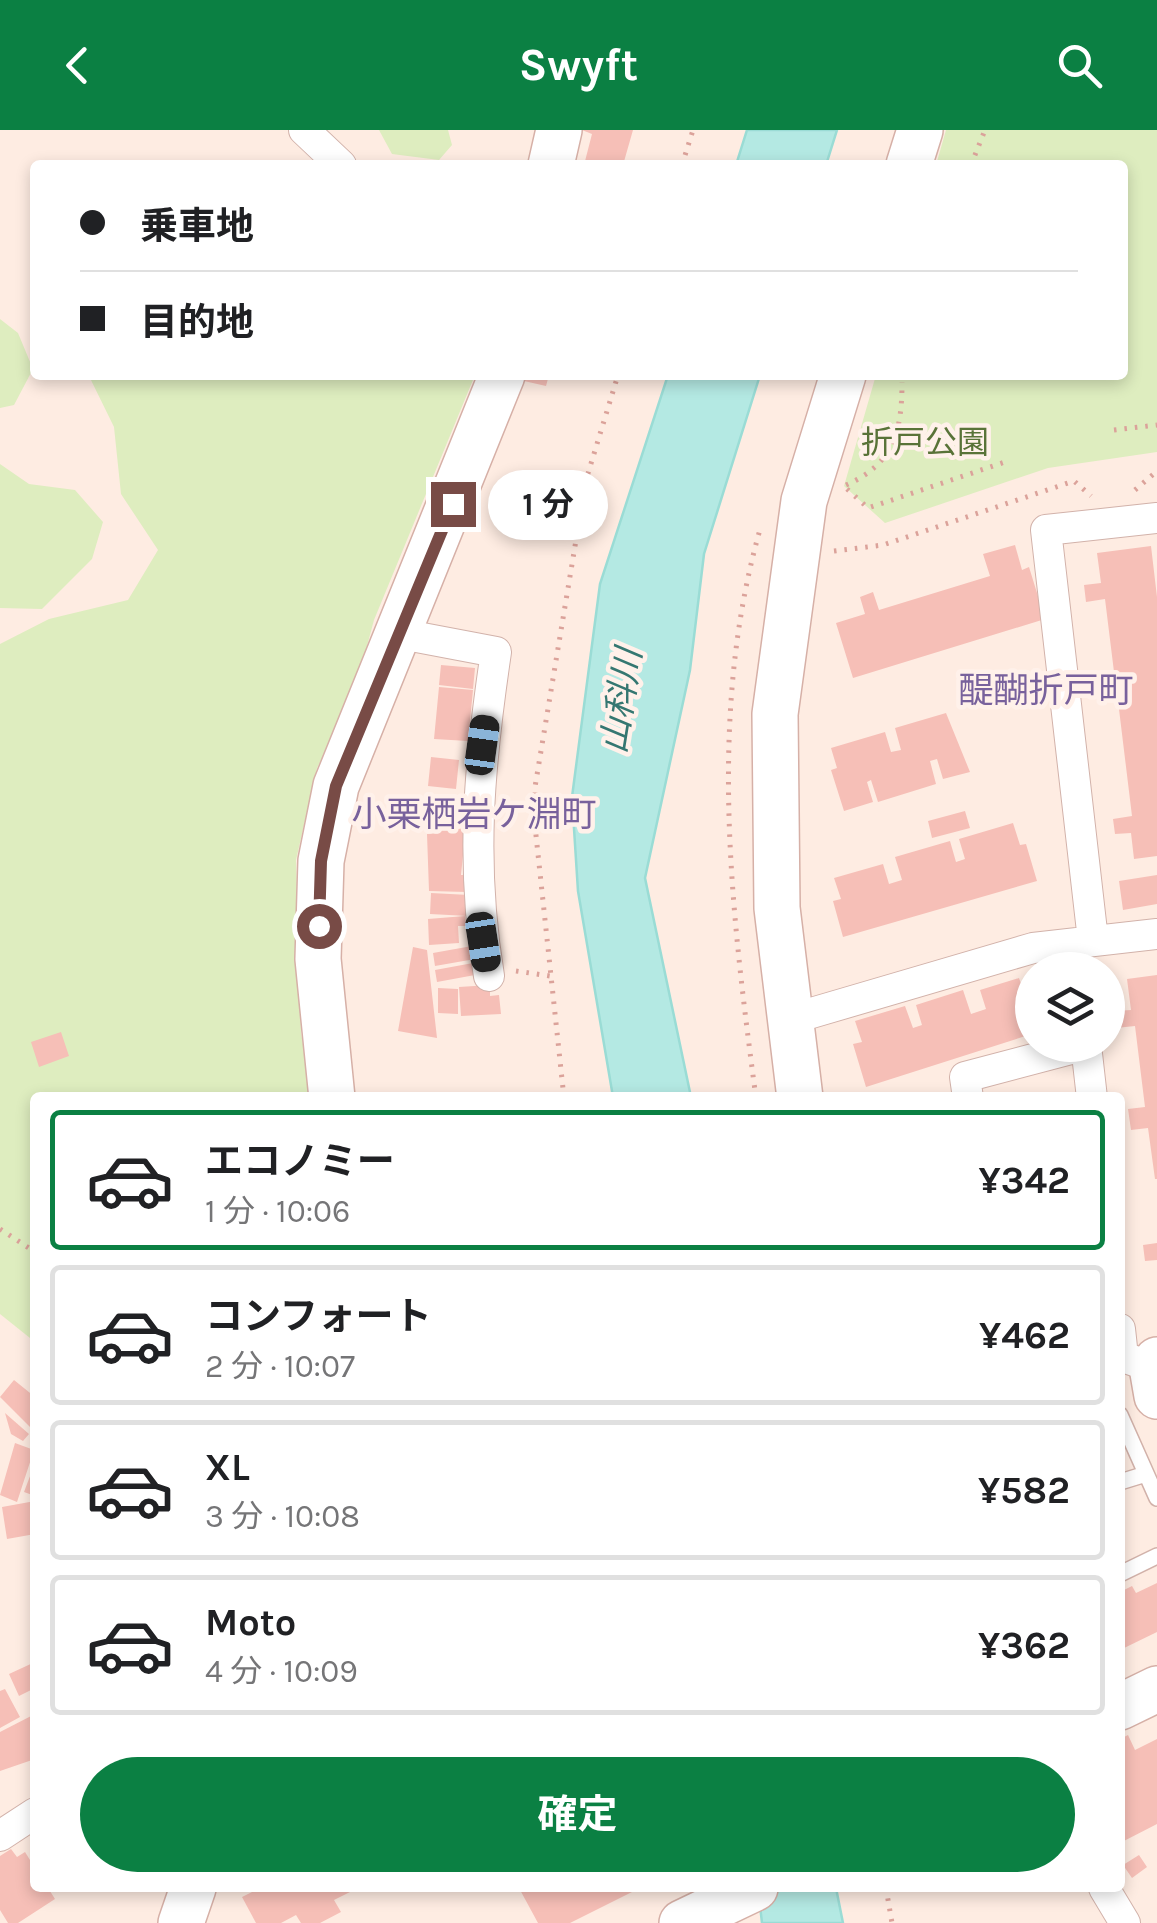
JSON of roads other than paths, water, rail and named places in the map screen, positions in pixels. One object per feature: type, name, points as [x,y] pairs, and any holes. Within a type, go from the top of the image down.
[{"type":"street","points":[[304,130],[336,160]]},
{"type":"street","points":[[553,160],[558,130]]},
{"type":"street","points":[[911,160],[920,130]]},
{"type":"street","points":[[331,1092],[318,959],[321,861],[336,786],[401,634],[500,380]]},
{"type":"street","points":[[799,1092],[777,908],[775,714],[804,500],[842,380]]},
{"type":"street","points":[[1081,950],[1046,530],[1151,504]]},
{"type":"street","points":[[401,634],[496,652],[478,776],[469,943],[501,974]]},
{"type":"street","points":[[790,1019],[1034,948],[1081,950],[1157,934]]},
{"type":"street","points":[[967,1092],[965,1077],[1022,1062]]},
{"type":"street","points":[[1088,1062],[1091,1092]]},
{"type":"street","points":[[1125,1358],[1155,1374]]},
{"type":"street","points":[[1125,1705],[1157,1689]]},
{"type":"street","points":[[0,1836],[30,1816]]},
{"type":"street","points":[[181,1923],[192,1892]]},
{"type":"street","points":[[697,1912],[745,1892]]},
{"type":"street","points":[[1106,1892],[1125,1923]]},
{"type":"lane","points":[[1125,1426],[1157,1498]]},
{"type":"lane","points":[[1125,1480],[1146,1474]]},
{"type":"lane","points":[[1125,1572],[1157,1556]]},
{"type":"water","points":[[747,130],[837,130],[828,160],[738,160]]},
{"type":"water","name":"山科川","points":[[666,380],[758,380],[704,554],[690,670],[645,878],[690,1092],[612,1092],[578,891],[572,797],[600,584]]},
{"type":"water","points":[[758,1892],[837,1892],[843,1923],[762,1923]]},
{"type":"district","name":"醍醐折戸町","points":[[1046,690]]},
{"type":"district","name":"小栗栖岩ケ淵町","points":[[474,814]]},
{"type":"park label","name":"折戸公園","points":[[925,442]]}]
